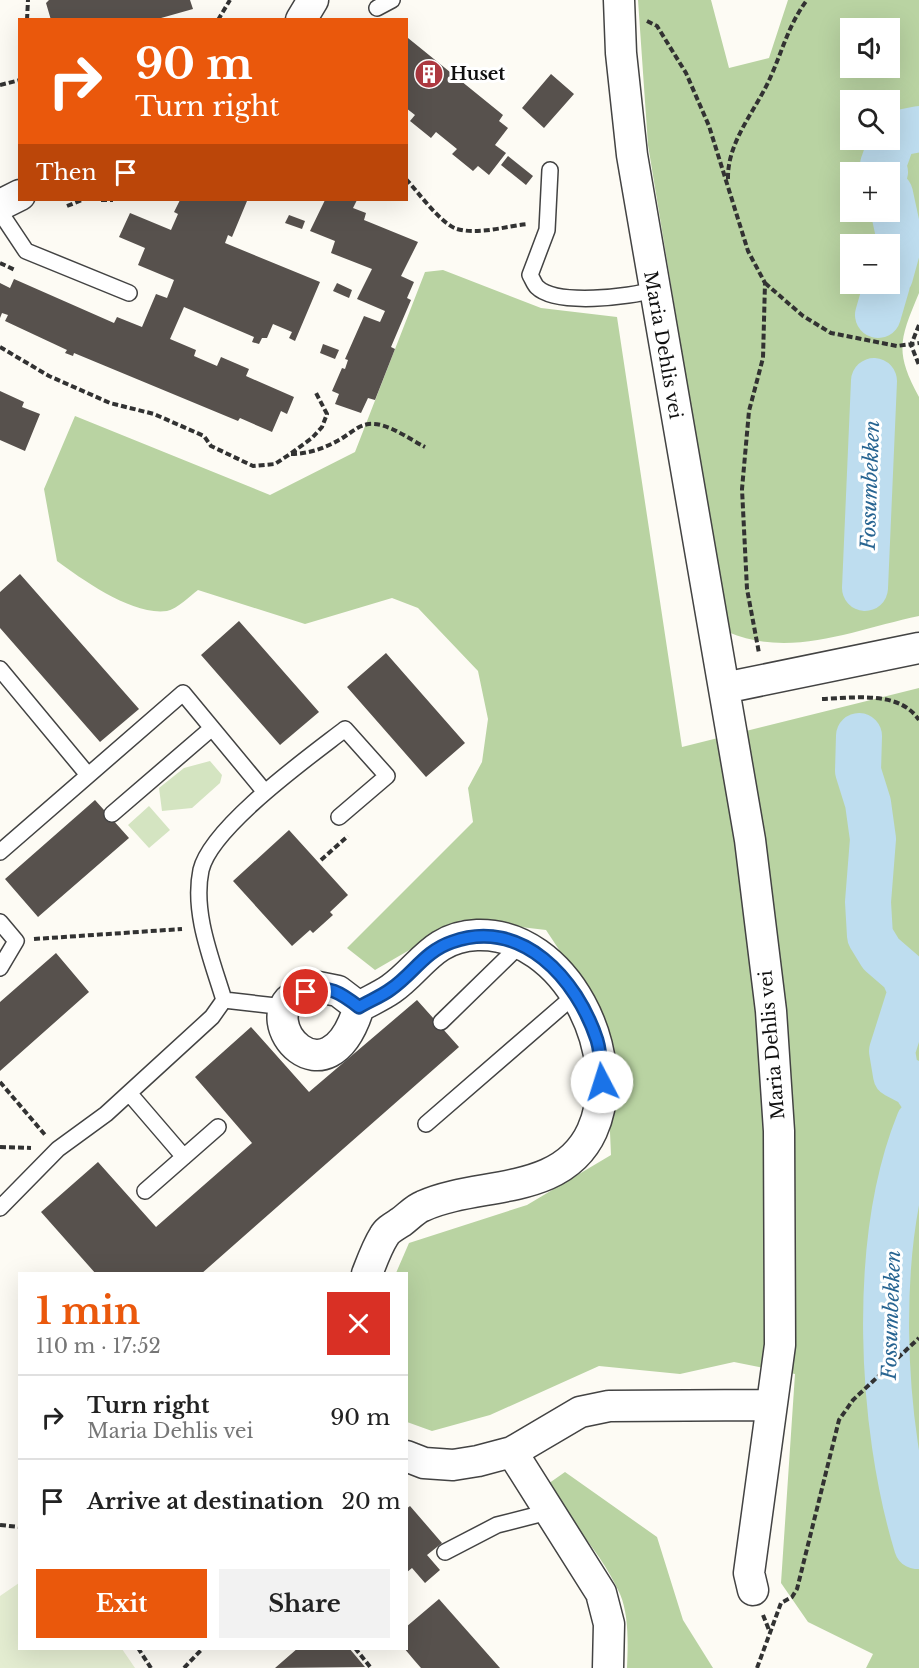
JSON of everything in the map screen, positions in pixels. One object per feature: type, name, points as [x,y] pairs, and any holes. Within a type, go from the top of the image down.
[{"type":"street","points":[[302,18],[313,0]]},
{"type":"street","name":"Maria Dehlis vei","points":[[619,10],[632,155],[653,290],[751,851],[771,1011],[779,1131],[780,1346],[749,1573],[753,1590]]},
{"type":"street","points":[[0,205],[18,196]]},
{"type":"street","points":[[724,688],[919,648]]},
{"type":"street","points":[[359,1007],[338,991],[318,987],[294,996],[285,1007],[282,1019],[290,1044],[303,1053],[322,1055],[339,1046],[351,1031],[359,1007],[392,989],[431,951],[452,942],[485,936],[502,937],[549,961],[574,995],[597,1041],[602,1082],[596,1119],[591,1133],[568,1161],[537,1178],[520,1184],[465,1194],[422,1206],[385,1234],[368,1272]]},
{"type":"street","points":[[408,1457],[424,1463],[453,1464],[478,1461],[512,1452],[580,1412],[609,1406],[771,1405]]},
{"type":"street","points":[[512,1452],[601,1593],[609,1624],[608,1668]]},
{"type":"lane","points":[[377,8],[392,0]]},
{"type":"lane","points":[[550,170],[548,222],[541,260],[530,275],[537,287],[548,294],[570,297],[636,296],[653,290]]},
{"type":"lane","points":[[0,212],[26,251],[129,293]]},
{"type":"lane","points":[[0,669],[88,775]]},
{"type":"lane","points":[[0,852],[183,693],[266,792]]},
{"type":"lane","points":[[112,814],[212,728]]},
{"type":"lane","points":[[224,1000],[203,928],[200,898],[201,868],[213,847],[266,792],[345,729],[387,776],[339,817]]},
{"type":"lane","points":[[0,922],[15,941],[0,968]]},
{"type":"lane","points":[[441,1022],[520,945]]},
{"type":"lane","points":[[426,1124],[574,995]]},
{"type":"lane","points":[[224,1000],[285,1007]]},
{"type":"lane","points":[[0,1209],[58,1149],[106,1114],[212,1017],[224,1000]]},
{"type":"lane","points":[[129,1093],[184,1157]]},
{"type":"lane","points":[[145,1191],[218,1127]]},
{"type":"lane","points":[[445,1552],[497,1525],[548,1512]]},
{"type":"path","points":[[27,18],[28,0]]},
{"type":"path","points":[[219,18],[230,0]]},
{"type":"path","points":[[728,183],[730,158],[771,77],[796,15],[807,0]]},
{"type":"path","points":[[619,10],[657,26],[686,73],[709,126],[748,251],[765,283],[803,316],[831,333],[897,346],[919,343]]},
{"type":"path","points":[[0,85],[18,80]]},
{"type":"path","points":[[408,181],[445,222],[457,229],[474,230],[548,222]]},
{"type":"path","points":[[67,207],[80,201]]},
{"type":"path","points":[[765,283],[763,358],[749,411],[742,489],[747,589],[754,634],[766,679]]},
{"type":"path","points":[[919,325],[911,345],[919,365]]},
{"type":"path","points":[[0,347],[49,376],[100,398],[154,414],[204,436],[211,446],[253,466],[275,464],[322,427],[327,414],[315,391]]},
{"type":"path","points":[[290,454],[303,454],[331,444],[357,427],[369,424],[384,426],[425,447]]},
{"type":"path","points":[[820,699],[885,699],[903,704],[919,720]]},
{"type":"path","points":[[15,941],[203,928]]},
{"type":"path","points":[[0,1082],[49,1140]]},
{"type":"path","points":[[757,1668],[781,1603],[792,1597],[797,1589],[838,1420],[853,1400],[919,1338]]},
{"type":"path","points":[[0,1525],[18,1527]]},
{"type":"path","points":[[139,1650],[151,1668]]},
{"type":"path","points":[[184,1668],[201,1650]]},
{"type":"path","points":[[357,1650],[371,1668]]},
{"type":"green space","points":[[638,0],[711,0],[729,68],[769,58],[788,0],[919,0],[919,293],[907,322],[902,345],[906,368],[919,397],[919,616],[847,634],[800,642],[776,643],[752,640],[728,632],[648,145]]},
{"type":"green space","points":[[443,270],[541,308],[617,317],[682,747],[919,688],[919,1668],[866,1668],[873,1654],[808,1622],[781,1583],[795,1374],[734,1362],[680,1374],[599,1366],[490,1415],[432,1431],[408,1422],[408,1272],[396,1272],[409,1243],[527,1205],[611,1155],[605,1019],[546,930],[461,920],[375,970],[347,948],[473,822],[468,788],[482,762],[488,719],[478,671],[418,608],[392,598],[305,624],[198,590],[171,610],[154,611],[139,608],[109,595],[57,561],[44,489],[75,416],[270,495],[355,452],[425,272]]},
{"type":"green space","points":[[210,761],[222,775],[220,783],[192,808],[162,811],[159,788],[184,768]]},
{"type":"green space","points":[[149,806],[170,830],[149,848],[128,825]]},
{"type":"green space","points":[[565,1472],[657,1537],[683,1620],[713,1668],[627,1668],[628,1640],[620,1594],[595,1551],[545,1486]]},
{"type":"green space","points":[[18,1584],[18,1650],[123,1650],[135,1668],[0,1668],[0,1596]]},
{"type":"building","points":[[49,0],[190,0],[193,9],[161,18],[50,18],[46,3]]},
{"type":"building","name":"Huset","points":[[408,38],[503,115],[499,121],[508,128],[495,145],[506,153],[489,175],[478,166],[473,171],[452,154],[457,149],[436,132],[431,138],[410,121],[415,115],[408,110]]},
{"type":"building","points":[[551,74],[574,94],[544,128],[522,108]]},
{"type":"building","points":[[508,156],[533,176],[526,185],[501,165]]},
{"type":"building","points":[[180,201],[247,201],[232,237],[228,235],[225,243],[320,282],[295,341],[289,338],[292,332],[273,324],[267,338],[262,338],[259,344],[252,342],[254,337],[184,307],[170,339],[196,350],[194,356],[217,366],[221,357],[249,369],[246,376],[294,397],[287,414],[281,411],[272,432],[240,418],[238,421],[74,353],[73,356],[65,353],[67,350],[5,321],[8,315],[2,313],[0,318],[0,283],[10,288],[14,279],[114,323],[117,317],[142,327],[156,294],[167,298],[174,280],[138,265],[145,248],[119,237],[130,213],[171,230],[178,214],[174,212]]},
{"type":"building","points":[[325,201],[356,201],[353,208],[366,213],[364,220],[418,242],[401,276],[414,282],[407,298],[411,300],[391,347],[395,349],[375,400],[368,398],[361,413],[335,404],[339,394],[332,391],[342,368],[345,369],[348,360],[345,359],[364,316],[380,322],[385,311],[357,299],[372,269],[331,253],[335,241],[310,231]]},
{"type":"building","points":[[289,215],[305,221],[302,229],[285,223]]},
{"type":"building","points":[[337,283],[352,290],[349,298],[333,291]]},
{"type":"building","points":[[323,344],[339,350],[335,359],[320,353]]},
{"type":"building","points":[[0,391],[24,402],[22,407],[40,414],[25,451],[0,440]]},
{"type":"building","points":[[20,574],[139,709],[100,742],[0,628],[0,592]]},
{"type":"building","points":[[239,621],[319,712],[280,745],[201,655]]},
{"type":"building","points":[[386,653],[465,743],[426,777],[347,687]]},
{"type":"building","points":[[95,800],[129,838],[38,917],[5,879]]},
{"type":"building","points":[[289,830],[348,895],[330,912],[333,915],[313,933],[310,930],[292,946],[233,881]]},
{"type":"building","points":[[56,953],[89,992],[0,1071],[0,1002]]},
{"type":"building","points":[[417,1000],[459,1047],[203,1272],[94,1272],[41,1212],[98,1162],[156,1227],[252,1143],[195,1077],[251,1027],[309,1092]]},
{"type":"building","points":[[410,1506],[442,1543],[427,1555],[440,1570],[425,1583],[412,1568],[408,1571],[408,1508]]},
{"type":"building","points":[[439,1599],[500,1668],[421,1668],[406,1650],[408,1650],[408,1625]]},
{"type":"building","points":[[296,1650],[351,1650],[365,1667],[275,1668]]},
{"type":"waterway","name":"Fossumbekken","points":[[884,162],[894,134],[919,129]]},
{"type":"waterway","name":"Fossumbekken","points":[[896,222],[899,234]]},
{"type":"waterway","name":"Fossumbekken","points":[[878,315],[884,294]]},
{"type":"waterway","name":"Fossumbekken","points":[[865,588],[874,381]]},
{"type":"waterway","name":"Fossumbekken","points":[[859,736],[858,771],[868,803],[873,839],[868,902],[870,936],[881,954],[903,973],[911,991],[892,1051],[896,1075],[915,1085],[919,1092]]},
{"type":"waterway","name":"Fossumbekken","points":[[917,1546],[904,1498],[895,1445],[886,1333],[893,1221],[904,1169],[919,1122]]},
{"type":"place","name":"Huset","points":[[429,74]]},
{"type":"route","points":[[306,992],[318,987],[338,991],[359,1007],[392,989],[431,951],[476,935],[502,937],[532,950],[549,961],[562,975],[597,1041],[602,1082]]}]
